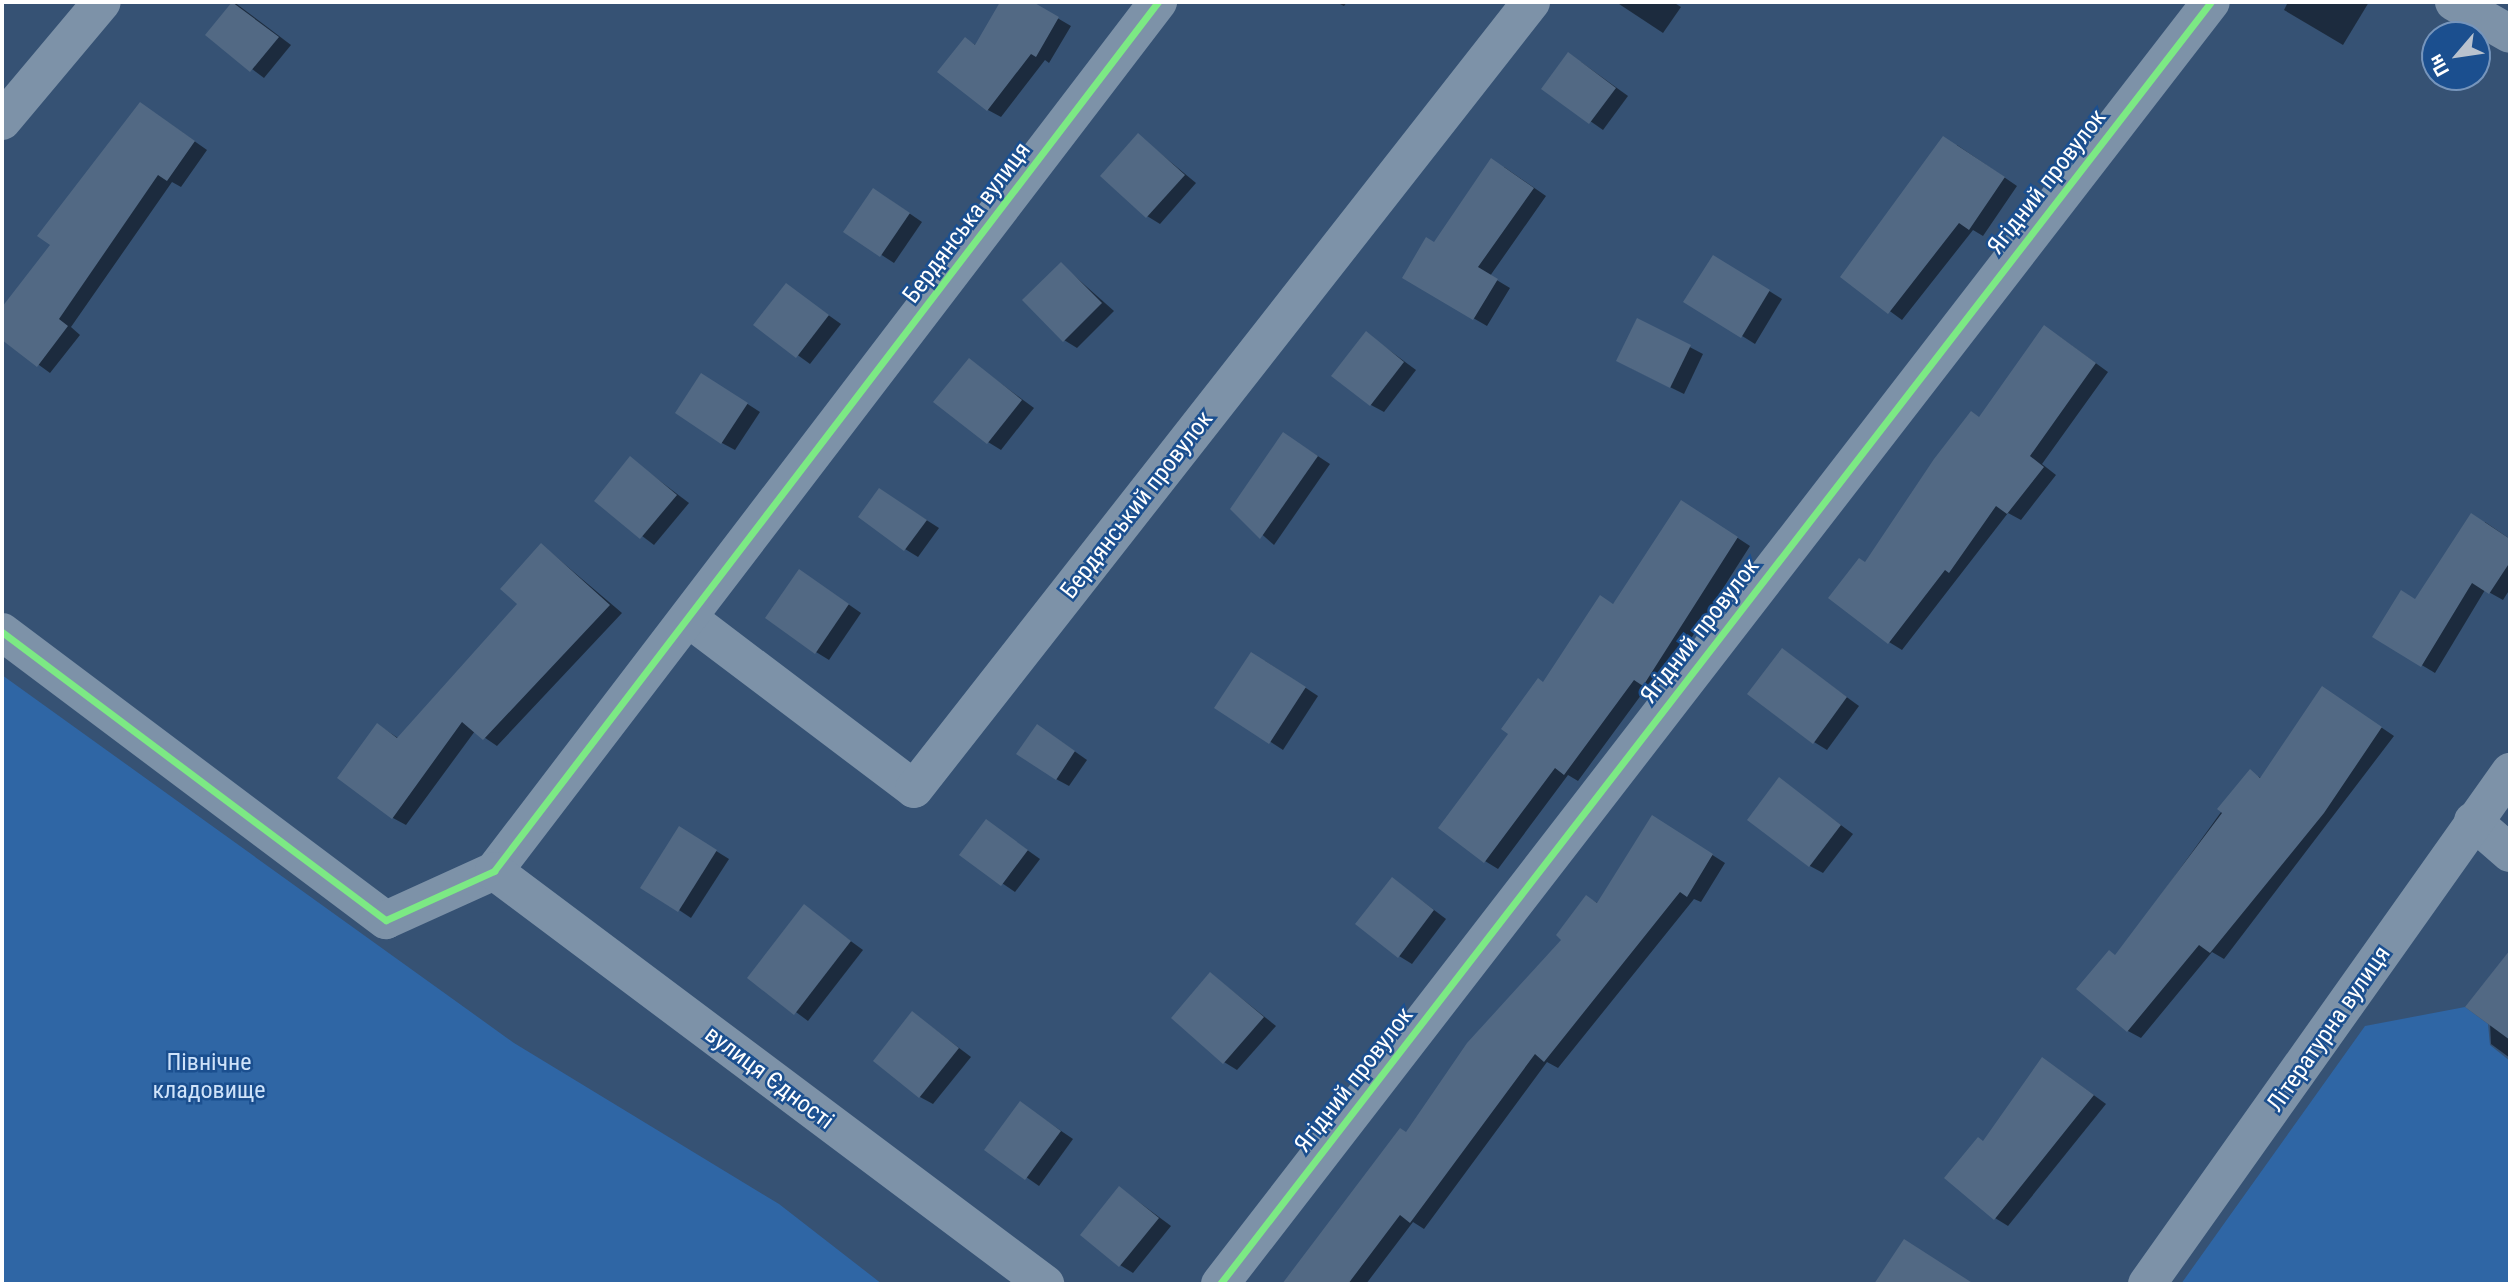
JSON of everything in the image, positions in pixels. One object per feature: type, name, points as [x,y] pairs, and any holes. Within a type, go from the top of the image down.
[{"type":"street","points":[[2,121],[102,2]]},
{"type":"street","name":"Бердянська вулиця","points":[[2,632],[386,920],[494,871],[692,621],[1158,2]]},
{"type":"street","name":"Бердянський провулок","points":[[692,621],[914,789],[1531,2]]},
{"type":"street","name":"Ягідний провулок","points":[[1220,1284],[2211,2]]},
{"type":"street","points":[[2454,2],[2510,34]]},
{"type":"street","name":"Літературна вулиця","points":[[2147,1284],[2510,772]]},
{"type":"street","points":[[2473,821],[2510,853]]},
{"type":"street","name":"вулиця Єдності","points":[[494,871],[1045,1284]]},
{"type":"green space","name":"Північне кладовище","points":[[2,675],[514,1043],[779,1204],[882,1284],[2,1284]]},
{"type":"green space","points":[[2465,1007],[2488,1024],[2490,1045],[2510,1061],[2510,1284],[2181,1284],[2365,1026]]},
{"type":"building","points":[[232,2],[279,37],[250,72],[205,35]]},
{"type":"building","points":[[1000,2],[1033,2],[1059,17],[1036,57],[1031,54],[987,111],[937,72],[965,37],[975,45]]},
{"type":"building","points":[[1568,52],[1616,88],[1589,124],[1541,89]]},
{"type":"building","points":[[140,102],[195,141],[167,181],[158,175],[59,319],[68,326],[37,367],[2,340],[2,307],[50,245],[37,236]]},
{"type":"building","points":[[1138,133],[1185,175],[1146,218],[1100,176]]},
{"type":"building","points":[[1943,136],[2005,177],[1969,230],[1959,223],[1888,314],[1840,277]]},
{"type":"building","points":[[1491,158],[1534,188],[1478,267],[1498,279],[1473,320],[1402,278],[1426,237],[1434,242]]},
{"type":"building","points":[[873,188],[910,213],[880,257],[843,232]]},
{"type":"building","points":[[1713,255],[1770,290],[1741,338],[1683,302]]},
{"type":"building","points":[[1061,262],[1102,303],[1063,342],[1022,300]]},
{"type":"building","points":[[786,283],[829,315],[796,358],[753,325]]},
{"type":"building","points":[[1637,318],[1691,345],[1670,388],[1616,361]]},
{"type":"building","points":[[2044,325],[2096,363],[2030,456],[2044,467],[2007,514],[1996,506],[1949,573],[1945,570],[1888,644],[1828,598],[1859,558],[1865,562],[1934,459],[1971,411],[1979,417]]},
{"type":"building","points":[[1366,331],[1404,362],[1370,406],[1331,376]]},
{"type":"building","points":[[969,358],[1022,400],[987,444],[933,402]]},
{"type":"building","points":[[701,373],[748,403],[721,444],[675,413]]},
{"type":"building","points":[[1283,432],[1318,456],[1260,539],[1230,509]]},
{"type":"building","points":[[630,456],[677,495],[640,539],[594,501]]},
{"type":"building","points":[[879,488],[927,520],[904,551],[858,517]]},
{"type":"building","points":[[1681,500],[1738,537],[1643,686],[1634,680],[1564,775],[1555,768],[1484,863],[1438,828],[1508,734],[1501,729],[1538,678],[1543,682],[1600,595],[1613,604]]},
{"type":"building","points":[[2471,513],[2510,539],[2510,562],[2489,594],[2472,583],[2421,667],[2372,637],[2401,590],[2415,599]]},
{"type":"building","points":[[541,543],[610,605],[483,740],[462,722],[392,819],[337,778],[377,723],[397,738],[517,604],[500,589]]},
{"type":"building","points":[[799,569],[849,604],[815,654],[765,618]]},
{"type":"building","points":[[1782,648],[1847,697],[1813,744],[1747,694]]},
{"type":"building","points":[[1251,652],[1306,687],[1269,744],[1214,708]]},
{"type":"building","points":[[2322,686],[2382,727],[2324,813],[2210,953],[2199,945],[2127,1032],[2076,989],[2109,950],[2115,955],[2222,813],[2217,809],[2250,769],[2260,778]]},
{"type":"building","points":[[1037,724],[1075,751],[1056,780],[1016,754]]},
{"type":"building","points":[[1779,777],[1841,825],[1809,867],[1747,820]]},
{"type":"building","points":[[1652,815],[1713,854],[1687,897],[1680,892],[1544,1062],[1535,1054],[1410,1223],[1400,1215],[1348,1284],[1282,1284],[1400,1128],[1406,1132],[1467,1043],[1561,940],[1556,935],[1586,895],[1597,903]]},
{"type":"building","points":[[986,819],[1028,850],[1001,886],[959,855]]},
{"type":"building","points":[[679,826],[717,850],[678,912],[640,888]]},
{"type":"building","points":[[1392,877],[1434,910],[1398,958],[1355,924]]},
{"type":"building","points":[[804,904],[851,941],[794,1015],[747,978]]},
{"type":"building","points":[[2510,950],[2510,1040],[2465,1007]]},
{"type":"building","points":[[1210,972],[1264,1017],[1223,1064],[1171,1018]]},
{"type":"building","points":[[912,1011],[959,1048],[919,1098],[873,1061]]},
{"type":"building","points":[[2042,1057],[2094,1095],[1994,1220],[1944,1178],[1978,1137],[1983,1141]]},
{"type":"building","points":[[1020,1101],[1061,1131],[1025,1180],[984,1150]]},
{"type":"building","points":[[1119,1186],[1159,1218],[1119,1267],[1080,1235]]},
{"type":"building","points":[[1904,1239],[1974,1284],[1874,1284]]},
{"type":"cycle path","points":[[2,632],[386,920],[494,871],[1158,2]]},
{"type":"cycle path","points":[[1220,1284],[2211,2]]}]
